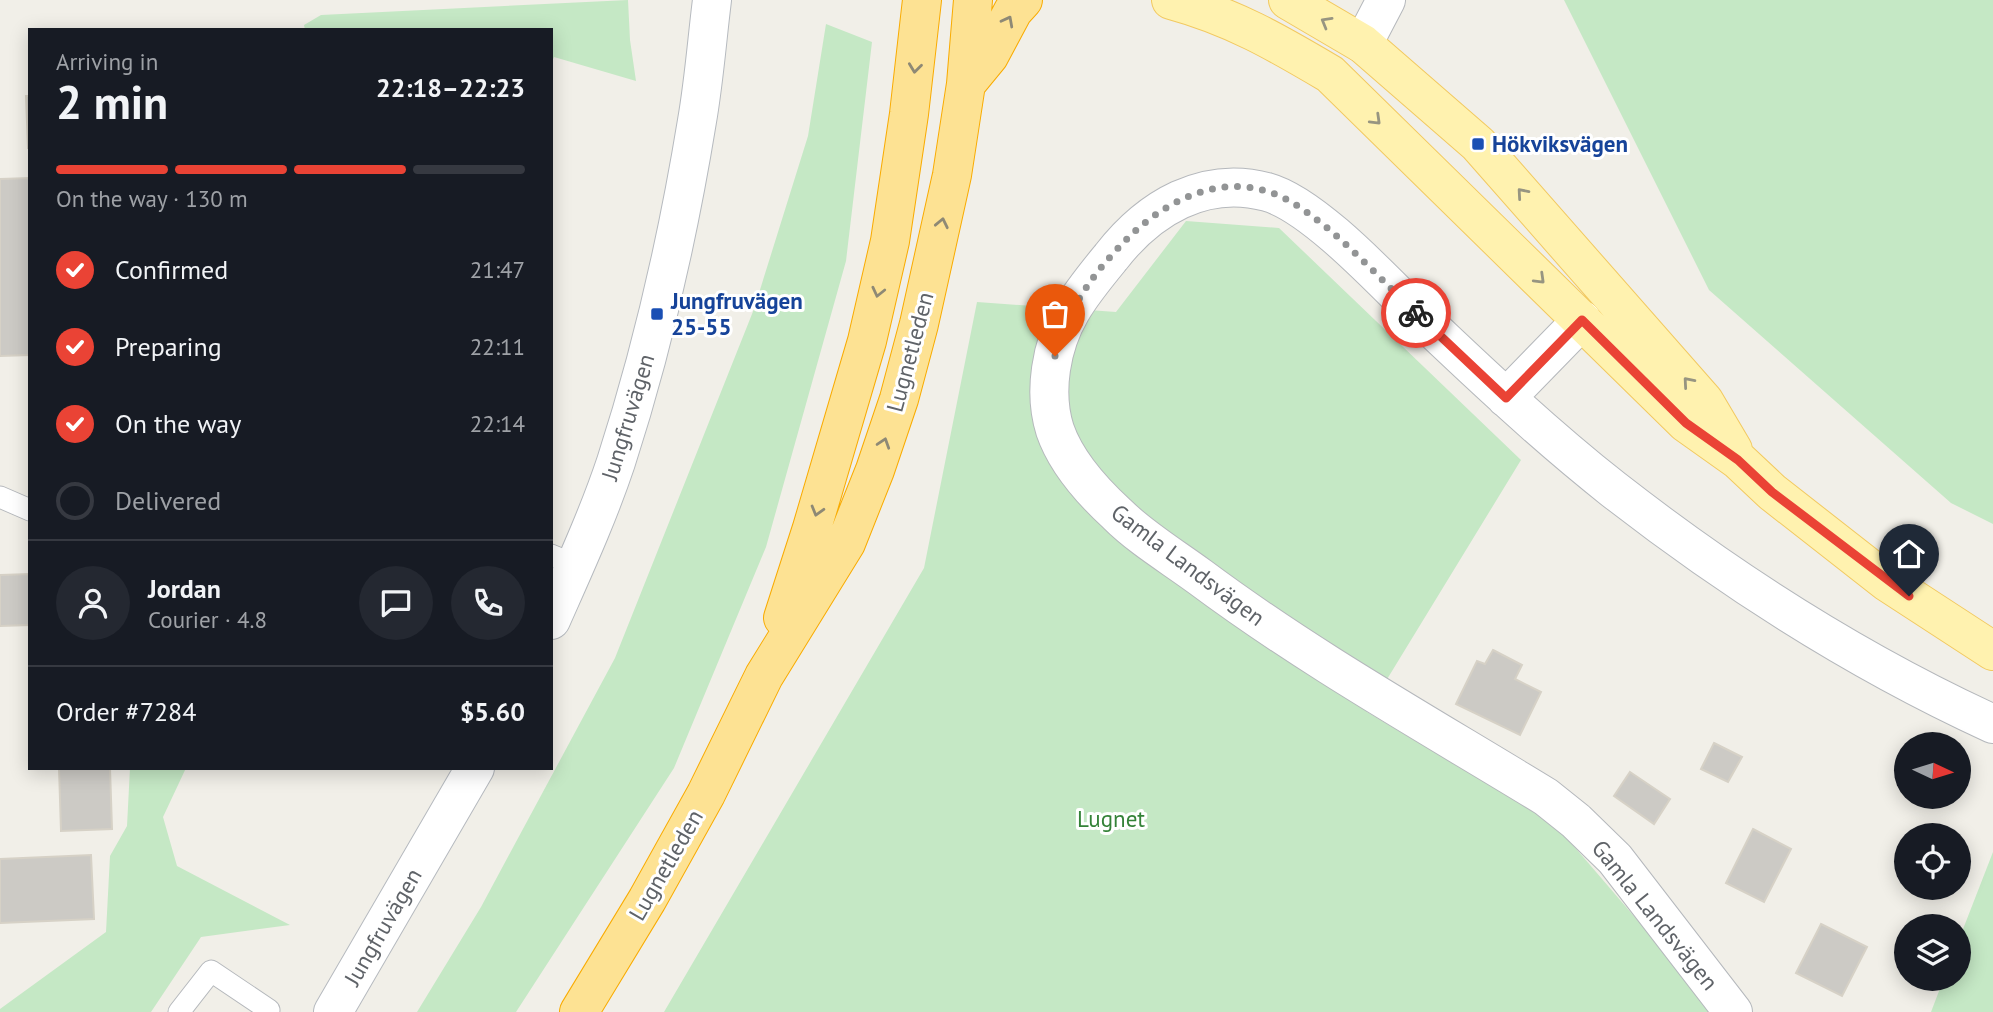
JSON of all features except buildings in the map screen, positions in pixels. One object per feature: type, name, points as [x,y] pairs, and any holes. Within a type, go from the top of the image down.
[{"type":"highway","name":"Lugnetleden","points":[[764,676],[812,528],[867,341],[890,241],[909,114],[922,0]]},
{"type":"highway","name":"Lugnetleden","points":[[579,1012],[647,900],[699,806],[764,676],[846,543],[875,471],[919,324],[952,175],[966,84],[973,0]]},
{"type":"highway","points":[[966,84],[989,56],[1013,11],[1023,0]]},
{"type":"main road","points":[[1171,0],[1201,8],[1264,35],[1330,74],[1686,423],[1738,460],[1772,492],[1888,582],[1993,651]]},
{"type":"main road","points":[[1288,0],[1363,44],[1478,144],[1704,401],[1738,460]]},
{"type":"main road","points":[[1339,83],[1363,44]]},
{"type":"main road","points":[[1582,320],[1610,294]]},
{"type":"street","name":"Jungfruvägen","points":[[553,610],[563,560],[615,464],[647,358],[678,224],[695,132],[712,0]]},
{"type":"street","points":[[1363,44],[1386,0]]},
{"type":"street","name":"Gamla Landsvägen","points":[[1733,1012],[1615,859],[1576,821],[1546,797],[1263,624],[1118,516],[1073,465],[1056,432],[1049,401],[1050,378],[1060,334],[1072,309],[1115,251],[1140,226],[1175,201],[1204,189],[1239,187],[1270,192],[1293,203],[1336,237],[1506,398],[1612,488],[1758,593],[1874,665],[1993,724]]},
{"type":"street","points":[[1506,398],[1582,320]]},
{"type":"street","name":"Jungfruvägen","points":[[333,1012],[474,770]]},
{"type":"lane","points":[[0,497],[28,509]]},
{"type":"lane","points":[[180,1012],[211,971],[269,1010],[265,1012]]},
{"type":"green space","points":[[628,0],[636,81],[554,57],[553,59],[553,28],[305,28],[304,25],[321,15]]},
{"type":"green space","points":[[1564,0],[1993,0],[1993,524],[1951,503],[1709,290]]},
{"type":"green space","points":[[826,24],[872,42],[846,261],[766,547],[674,768],[516,1012],[417,1012],[481,907],[615,658],[754,309],[808,136]]},
{"type":"green space","name":"Lugnet","points":[[1186,221],[1279,228],[1521,460],[1367,712],[1532,810],[1566,837],[1713,1012],[664,1012],[924,568],[977,302],[1116,312]]},
{"type":"green space","points":[[130,770],[185,770],[163,817],[177,866],[290,925],[201,937],[151,1012],[0,1012],[0,1009],[106,932],[110,856],[127,826]]},
{"type":"green space","points":[[1993,852],[1993,1012],[1931,1012],[1939,991],[1971,991],[1971,914],[1969,914]]},
{"type":"way so far","points":[[1055,356],[1060,334],[1072,309],[1115,251],[1156,214],[1175,201],[1204,189],[1239,187],[1270,192],[1293,203],[1336,237],[1416,313]]},
{"type":"place","name":"Hökviksvägen","points":[[1478,144]]},
{"type":"place","name":"Jungfruvägen 25-55","points":[[657,314]]},
{"type":"route","points":[[1416,313],[1506,398],[1530,377],[1582,320],[1686,423],[1738,460],[1772,492],[1909,596]]}]
